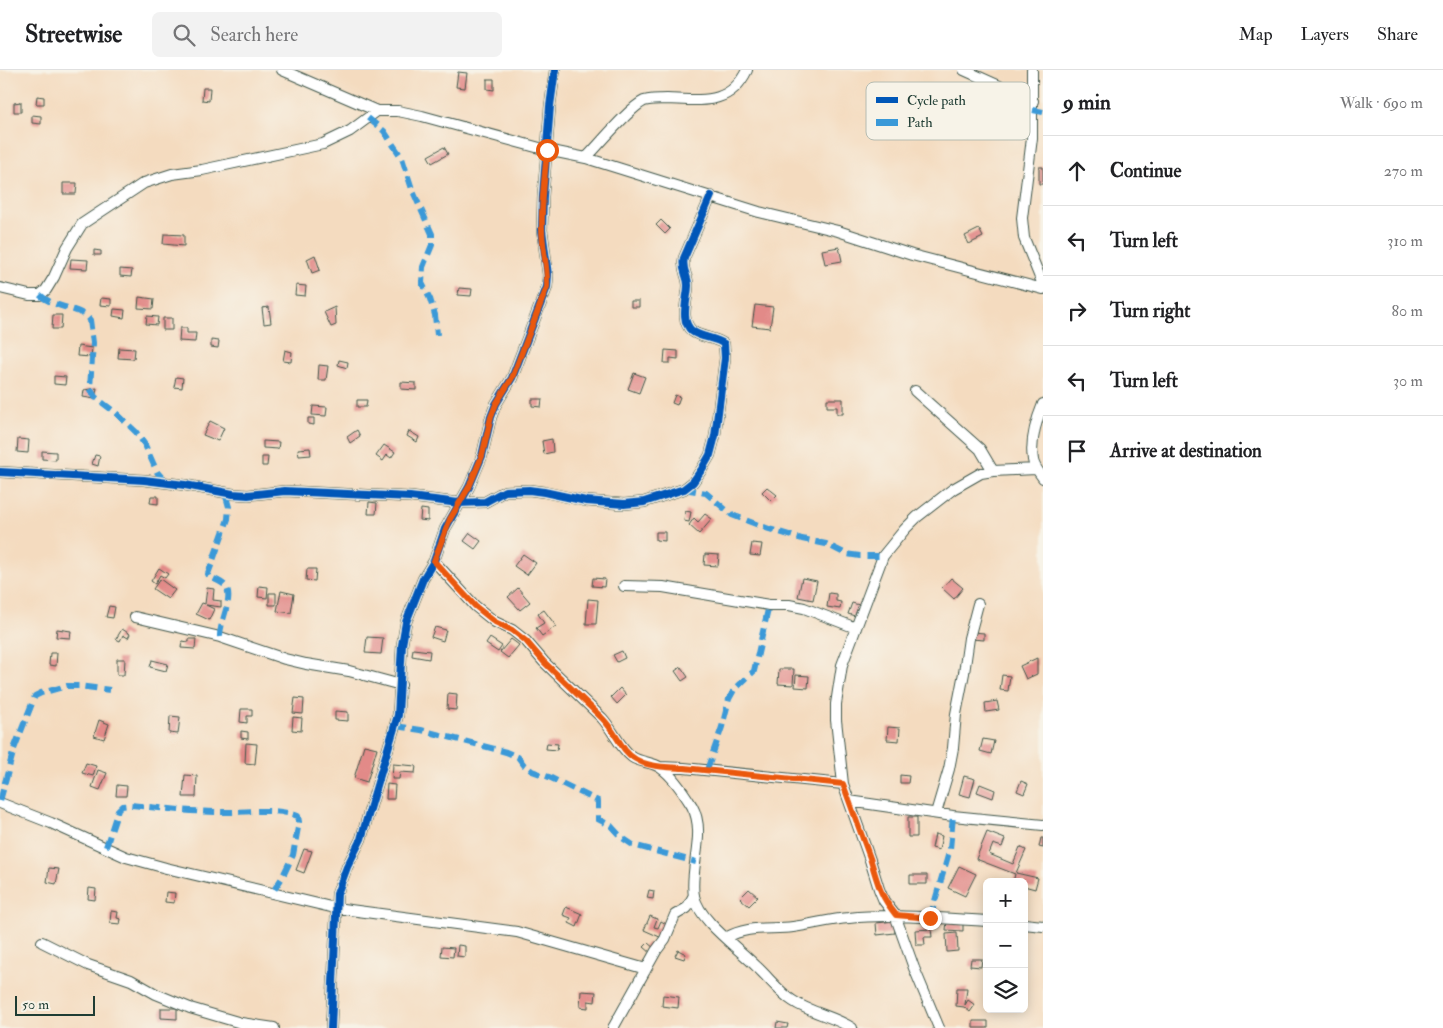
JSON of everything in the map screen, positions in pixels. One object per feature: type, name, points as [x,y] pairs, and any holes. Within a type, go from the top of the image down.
[{"type":"street","points":[[282,70],[377,111],[398,111],[422,116],[547,150],[586,158],[759,212],[838,231],[912,254],[1043,289]]},
{"type":"street","points":[[331,1028],[336,894],[364,831],[398,715],[402,645],[406,622],[423,579],[434,561],[445,529],[469,487],[482,456],[496,404],[512,378],[547,287],[548,275],[542,230],[543,196],[550,106],[555,70]]},
{"type":"street","points":[[586,158],[634,108],[644,101],[657,99],[710,100],[721,97],[730,93],[742,81],[747,70]]},
{"type":"street","points":[[964,70],[991,82]]},
{"type":"street","points":[[1032,70],[1033,101],[1030,162],[1022,218],[1024,238],[1043,285]]},
{"type":"street","points":[[0,288],[29,295],[40,295],[46,290],[54,277],[67,248],[82,224],[144,183],[172,174],[202,170],[323,144],[350,131],[377,111]]},
{"type":"street","points":[[0,472],[159,482],[233,494],[285,491],[396,496],[459,503],[485,502],[505,491],[522,490],[544,492],[586,501],[624,504],[663,498],[684,490],[693,482],[710,455],[715,436],[725,347],[721,341],[696,334],[686,325],[685,317],[688,283],[683,263],[687,249],[712,196]]},
{"type":"street","points":[[915,391],[980,449],[993,471]]},
{"type":"street","points":[[1043,404],[1038,417],[1033,444],[1033,460],[1036,469],[1043,478]]},
{"type":"street","points":[[939,1028],[914,968],[896,915],[884,901],[879,889],[843,784],[837,734],[836,704],[842,665],[882,556],[898,536],[917,517],[952,489],[980,473],[1036,469]]},
{"type":"street","points":[[434,561],[475,606],[495,622],[512,630],[526,641],[544,662],[602,718],[611,728],[626,752],[644,763],[660,767],[843,784]]},
{"type":"street","points":[[624,586],[663,587],[768,605],[789,605],[804,608],[856,628]]},
{"type":"street","points":[[936,813],[949,769],[968,638],[978,604]]},
{"type":"street","points":[[135,617],[220,637],[285,660],[349,671],[401,685]]},
{"type":"street","points":[[613,1028],[656,951],[665,939],[675,915],[687,908],[694,895],[698,837],[697,820],[693,807],[660,767]]},
{"type":"street","points":[[849,801],[983,820],[1043,825]]},
{"type":"street","points":[[0,803],[142,862],[335,908],[517,932],[646,970]]},
{"type":"street","points":[[694,895],[702,912],[712,925],[788,997],[809,1009],[833,1018],[849,1028]]},
{"type":"street","points":[[726,938],[746,930],[790,928],[849,918],[896,915],[983,921]]},
{"type":"street","points":[[1028,924],[1043,926]]},
{"type":"street","points":[[42,942],[88,965],[131,980],[156,994],[190,1008],[241,1023],[274,1028]]},
{"type":"building","points":[[458,72],[467,73],[465,88],[456,87]]},
{"type":"building","points":[[487,79],[494,79],[494,90],[487,89]]},
{"type":"building","points":[[203,88],[210,88],[209,101],[202,100]]},
{"type":"building","points":[[37,96],[44,97],[44,104],[36,104]]},
{"type":"building","points":[[21,102],[21,112],[14,112],[14,103]]},
{"type":"building","points":[[32,115],[41,116],[41,124],[32,123]]},
{"type":"building","points":[[444,147],[448,154],[432,163],[428,156]]},
{"type":"building","points":[[1039,167],[1043,167],[1043,184],[1039,184]]},
{"type":"building","points":[[63,183],[77,183],[76,194],[63,194]]},
{"type":"building","points":[[661,220],[670,229],[665,234],[656,225]]},
{"type":"building","points":[[979,229],[983,237],[969,244],[965,236]]},
{"type":"building","points":[[164,234],[184,235],[184,246],[163,244]]},
{"type":"building","points":[[839,247],[842,261],[825,264],[822,250]]},
{"type":"building","points":[[94,250],[101,251],[101,255],[94,255]]},
{"type":"building","points":[[315,255],[320,270],[312,273],[307,259]]},
{"type":"building","points":[[71,259],[88,260],[87,269],[70,268]]},
{"type":"building","points":[[120,269],[132,270],[131,277],[120,276]]},
{"type":"building","points":[[296,285],[306,286],[305,296],[295,295]]},
{"type":"building","points":[[459,288],[472,289],[471,296],[458,295]]},
{"type":"building","points":[[139,297],[154,299],[153,309],[138,308]]},
{"type":"building","points":[[101,298],[111,299],[111,306],[100,305]]},
{"type":"building","points":[[631,301],[639,301],[639,307],[631,307]]},
{"type":"building","points":[[755,305],[773,307],[770,328],[752,326]]},
{"type":"building","points":[[269,307],[271,323],[264,324],[262,308]]},
{"type":"building","points":[[335,307],[336,325],[331,327],[324,312]]},
{"type":"building","points":[[114,309],[125,310],[124,318],[113,316]]},
{"type":"building","points":[[53,315],[62,315],[61,329],[52,329]]},
{"type":"building","points":[[147,316],[158,317],[157,325],[146,324]]},
{"type":"building","points":[[163,318],[172,318],[172,330],[163,330]]},
{"type":"building","points":[[180,328],[187,328],[187,333],[196,333],[195,342],[179,341]]},
{"type":"building","points":[[211,340],[219,341],[218,348],[211,347]]},
{"type":"building","points":[[78,346],[92,348],[91,357],[77,356]]},
{"type":"building","points":[[119,348],[135,349],[134,359],[118,358]]},
{"type":"building","points":[[285,350],[292,352],[291,362],[283,361]]},
{"type":"building","points":[[665,350],[678,351],[678,359],[670,358],[670,363],[664,363]]},
{"type":"building","points":[[339,360],[348,362],[347,368],[338,365]]},
{"type":"building","points":[[319,365],[328,366],[326,380],[318,380]]},
{"type":"building","points":[[634,373],[645,377],[639,393],[628,389]]},
{"type":"building","points":[[54,376],[66,377],[65,385],[54,384]]},
{"type":"building","points":[[176,377],[183,378],[182,388],[174,387]]},
{"type":"building","points":[[401,382],[416,383],[416,390],[401,389]]},
{"type":"building","points":[[97,388],[95,399],[83,397],[84,390]]},
{"type":"building","points":[[675,395],[680,397],[677,405],[672,403]]},
{"type":"building","points":[[532,399],[542,399],[541,407],[532,406]]},
{"type":"building","points":[[827,399],[843,399],[843,414],[837,414],[837,407],[827,407]]},
{"type":"building","points":[[357,400],[367,400],[366,407],[357,407]]},
{"type":"building","points":[[313,406],[327,407],[326,416],[312,415]]},
{"type":"building","points":[[308,418],[314,418],[314,425],[308,424]]},
{"type":"building","points":[[210,421],[224,428],[218,441],[203,435]]},
{"type":"building","points":[[357,430],[360,436],[350,443],[347,437]]},
{"type":"building","points":[[409,431],[419,437],[417,442],[407,436]]},
{"type":"building","points":[[18,439],[29,440],[28,453],[17,452]]},
{"type":"building","points":[[552,439],[553,452],[544,454],[542,441]]},
{"type":"building","points":[[263,441],[279,442],[278,449],[263,448]]},
{"type":"building","points":[[384,445],[395,452],[391,458],[387,455],[383,461],[376,456]]},
{"type":"building","points":[[310,448],[311,455],[299,456],[298,449]]},
{"type":"building","points":[[42,451],[56,452],[56,460],[42,459]]},
{"type":"building","points":[[95,455],[100,456],[98,466],[92,464]]},
{"type":"building","points":[[262,457],[268,457],[267,466],[262,466]]},
{"type":"building","points":[[767,487],[777,495],[771,501],[762,492]]},
{"type":"building","points":[[151,496],[158,496],[158,504],[150,503]]},
{"type":"building","points":[[369,502],[377,503],[376,514],[368,514]]},
{"type":"building","points":[[421,509],[428,510],[428,521],[420,520]]},
{"type":"building","points":[[685,511],[691,512],[689,522],[684,521]]},
{"type":"building","points":[[705,514],[712,519],[699,534],[689,525],[694,518],[698,522]]},
{"type":"building","points":[[656,532],[665,532],[665,541],[656,540]]},
{"type":"building","points":[[470,533],[481,541],[475,549],[464,541]]},
{"type":"building","points":[[752,543],[762,544],[760,556],[750,555]]},
{"type":"building","points":[[523,554],[536,563],[527,575],[514,566]]},
{"type":"building","points":[[705,554],[719,555],[718,566],[704,565]]},
{"type":"building","points":[[159,568],[168,574],[165,578],[160,575],[155,584],[151,581]]},
{"type":"building","points":[[307,569],[316,569],[315,581],[306,580]]},
{"type":"building","points":[[593,578],[605,579],[604,587],[592,586]]},
{"type":"building","points":[[802,578],[817,581],[813,600],[798,597]]},
{"type":"building","points":[[951,578],[963,588],[954,599],[942,588]]},
{"type":"building","points":[[160,579],[175,590],[168,599],[153,589]]},
{"type":"building","points":[[259,586],[268,587],[267,598],[258,597]]},
{"type":"building","points":[[207,588],[214,589],[213,600],[221,601],[221,607],[206,605],[214,609],[209,620],[196,614],[202,603],[205,604]]},
{"type":"building","points":[[518,588],[530,602],[520,610],[508,597]]},
{"type":"building","points":[[281,591],[294,594],[291,613],[277,611]]},
{"type":"building","points":[[269,593],[276,593],[276,605],[269,605]]},
{"type":"building","points":[[829,593],[836,594],[836,601],[841,602],[840,609],[827,607]]},
{"type":"building","points":[[588,599],[598,600],[596,624],[586,624]]},
{"type":"building","points":[[852,603],[859,605],[855,616],[848,614]]},
{"type":"building","points":[[109,606],[115,607],[113,618],[106,617]]},
{"type":"building","points":[[544,610],[556,626],[542,636],[536,628],[544,623],[538,614]]},
{"type":"building","points":[[435,627],[446,630],[443,641],[431,637]]},
{"type":"building","points":[[57,629],[71,631],[70,638],[56,637]]},
{"type":"building","points":[[122,629],[130,634],[128,638],[123,635],[120,641],[116,639]]},
{"type":"building","points":[[972,632],[984,633],[984,640],[971,639]]},
{"type":"building","points":[[367,637],[383,638],[381,654],[365,653]]},
{"type":"building","points":[[490,638],[502,646],[498,652],[486,644]]},
{"type":"building","points":[[189,639],[196,639],[195,649],[181,648],[182,641],[189,642]]},
{"type":"building","points":[[511,639],[519,645],[508,658],[500,652]]},
{"type":"building","points":[[413,649],[430,651],[429,659],[412,656]]},
{"type":"building","points":[[622,651],[625,658],[617,662],[613,655]]},
{"type":"building","points":[[50,653],[57,653],[56,666],[49,665]]},
{"type":"building","points":[[1037,658],[1037,674],[1026,679],[1020,666]]},
{"type":"building","points":[[117,659],[125,659],[124,675],[117,675]]},
{"type":"building","points":[[152,660],[168,664],[166,671],[150,667]]},
{"type":"building","points":[[681,667],[688,677],[682,681],[675,671]]},
{"type":"building","points":[[779,669],[794,669],[793,685],[778,684]]},
{"type":"building","points":[[796,675],[809,676],[808,688],[795,687]]},
{"type":"building","points":[[1002,675],[1010,676],[1008,691],[1000,690]]},
{"type":"building","points":[[620,688],[626,695],[617,704],[611,697]]},
{"type":"building","points":[[448,693],[457,694],[456,710],[447,709]]},
{"type":"building","points":[[295,698],[304,699],[303,714],[293,713]]},
{"type":"building","points":[[997,701],[999,710],[986,712],[985,703]]},
{"type":"building","points":[[241,709],[252,709],[252,716],[247,716],[247,723],[240,722]]},
{"type":"building","points":[[335,711],[348,712],[348,721],[335,720]]},
{"type":"building","points":[[170,716],[180,717],[178,734],[169,733]]},
{"type":"building","points":[[293,717],[302,718],[301,731],[292,730]]},
{"type":"building","points":[[99,720],[109,724],[104,739],[94,736]]},
{"type":"building","points":[[888,727],[900,728],[899,741],[887,740]]},
{"type":"building","points":[[241,731],[248,732],[248,739],[241,738]]},
{"type":"building","points":[[983,739],[994,741],[991,754],[980,751]]},
{"type":"building","points":[[246,743],[257,744],[255,764],[245,763]]},
{"type":"building","points":[[547,743],[558,744],[557,750],[546,749]]},
{"type":"building","points":[[364,745],[377,748],[367,782],[354,778]]},
{"type":"building","points":[[86,763],[96,766],[93,776],[82,773]]},
{"type":"building","points":[[393,764],[416,766],[415,773],[400,772],[399,779],[392,779]]},
{"type":"building","points":[[98,770],[107,773],[100,790],[92,787]]},
{"type":"building","points":[[185,775],[197,776],[196,797],[183,797]]},
{"type":"building","points":[[900,775],[909,776],[908,783],[900,783]]},
{"type":"building","points":[[964,776],[975,779],[970,797],[959,794]]},
{"type":"building","points":[[1021,781],[1028,784],[1024,794],[1017,791]]},
{"type":"building","points":[[387,784],[395,785],[394,799],[386,799]]},
{"type":"building","points":[[980,784],[995,790],[993,798],[977,792]]},
{"type":"building","points":[[117,785],[127,786],[126,796],[116,796]]},
{"type":"building","points":[[908,817],[917,817],[917,837],[908,837]]},
{"type":"building","points":[[987,832],[1005,839],[1002,847],[993,844],[989,854],[1013,864],[1020,847],[1026,850],[1016,873],[1038,878],[1035,889],[1028,887],[1028,878],[1014,878],[1015,874],[976,859]]},
{"type":"building","points":[[935,834],[942,836],[939,850],[932,848]]},
{"type":"building","points":[[1041,838],[1043,838],[1043,848],[1039,847]]},
{"type":"building","points":[[304,849],[312,851],[304,873],[296,870]]},
{"type":"building","points":[[959,866],[976,874],[965,896],[948,888]]},
{"type":"building","points":[[49,868],[59,869],[56,884],[47,882]]},
{"type":"building","points":[[910,875],[927,875],[927,884],[910,884]]},
{"type":"building","points":[[89,888],[96,889],[95,900],[88,899]]},
{"type":"building","points":[[749,889],[758,897],[749,906],[740,898]]},
{"type":"building","points":[[649,890],[654,891],[653,899],[647,898]]},
{"type":"building","points":[[166,892],[175,893],[174,903],[165,902]]},
{"type":"building","points":[[566,907],[582,914],[577,927],[569,923],[571,918],[563,915]]},
{"type":"building","points":[[111,911],[118,912],[117,918],[121,919],[120,924],[110,923]]},
{"type":"building","points":[[650,916],[657,919],[654,927],[658,928],[661,921],[668,925],[662,938],[644,930]]},
{"type":"building","points":[[894,921],[895,933],[877,935],[876,923]]},
{"type":"building","points":[[947,921],[963,922],[963,931],[946,930]]},
{"type":"building","points":[[931,929],[932,937],[924,937],[925,945],[916,945],[915,930]]},
{"type":"building","points":[[957,933],[958,951],[947,952],[946,934]]},
{"type":"building","points":[[648,943],[655,949],[651,953],[644,947]]},
{"type":"building","points":[[458,945],[465,946],[465,957],[457,956]]},
{"type":"building","points":[[442,947],[454,948],[453,957],[441,956]]},
{"type":"building","points":[[678,950],[686,954],[684,959],[675,956]]},
{"type":"building","points":[[971,959],[982,959],[981,967],[970,966]]},
{"type":"building","points":[[957,988],[967,988],[965,1005],[968,1000],[975,1005],[970,1012],[964,1007],[956,1006]]},
{"type":"building","points":[[581,991],[596,992],[595,1002],[588,1001],[588,1008],[580,1007]]},
{"type":"building","points":[[663,995],[679,997],[678,1008],[662,1006]]},
{"type":"building","points":[[161,1008],[177,1008],[177,1019],[161,1018]]},
{"type":"building","points":[[973,1021],[988,1021],[988,1028],[973,1028]]},
{"type":"building","points":[[777,1022],[788,1024],[787,1028],[776,1028]]},
{"type":"marked path","points":[[1033,110],[1043,112]]},
{"type":"marked path","points":[[368,118],[384,131],[402,158],[412,189],[432,234],[432,245],[423,267],[422,283],[435,315],[437,335]]},
{"type":"marked path","points":[[40,295],[46,300],[80,313],[90,320],[93,343],[90,388],[95,397],[136,432],[145,445],[157,472],[166,482]]},
{"type":"marked path","points":[[684,489],[706,493],[732,515],[769,529],[826,544],[846,554],[883,556]]},
{"type":"marked path","points":[[220,637],[228,592],[224,585],[208,574],[228,519],[229,507],[225,493]]},
{"type":"marked path","points":[[707,770],[722,727],[729,699],[734,690],[754,671],[769,605]]},
{"type":"marked path","points":[[0,801],[14,749],[35,696],[67,686],[110,690]]},
{"type":"marked path","points":[[395,726],[421,730],[506,752],[518,757],[532,771],[549,777],[598,801],[598,819],[611,826],[621,837],[633,845],[696,862]]},
{"type":"marked path","points":[[106,847],[118,810],[122,806],[131,805],[209,812],[269,811],[289,813],[298,816],[299,822],[293,855],[272,893]]},
{"type":"marked path","points":[[930,918],[950,849],[953,816]]},
{"type":"cycle path","points":[[331,1028],[337,894],[347,867],[361,839],[398,715],[402,645],[406,622],[423,579],[434,561],[445,529],[469,487],[482,456],[496,404],[512,378],[547,287],[548,275],[542,230],[543,196],[550,106],[555,70]]},
{"type":"cycle path","points":[[0,472],[144,480],[233,494],[248,495],[285,491],[410,497],[459,503],[485,502],[505,491],[529,490],[586,501],[624,504],[644,502],[684,489],[693,482],[710,455],[715,436],[725,358],[724,344],[692,331],[688,326],[685,315],[688,285],[683,266],[684,258],[711,196]]},
{"type":"route","points":[[547,150],[542,230],[548,275],[544,298],[512,378],[496,404],[482,456],[469,487],[445,529],[434,561],[475,606],[495,622],[512,630],[526,641],[533,651],[602,718],[611,728],[626,752],[644,763],[660,767],[843,784],[884,901],[896,915],[930,918]]}]
